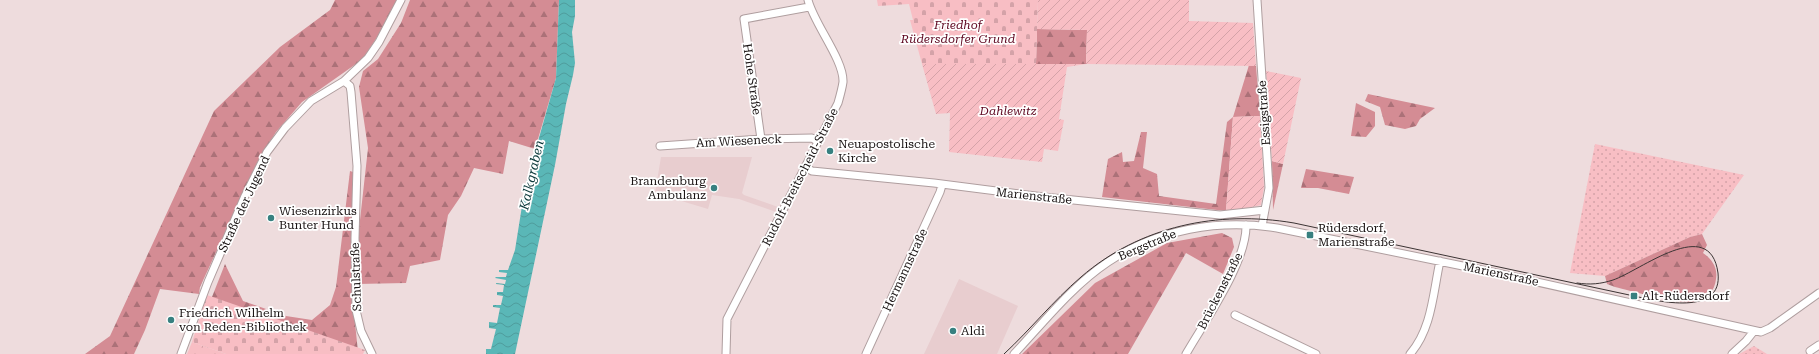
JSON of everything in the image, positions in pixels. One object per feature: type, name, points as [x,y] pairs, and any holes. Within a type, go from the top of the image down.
[{"type":"street","name":"Straße der Jugend","points":[[181,354],[202,295],[245,196],[267,152],[285,128],[311,101],[344,81],[368,58],[379,42],[401,0]]},
{"type":"street","name":"Essigstraße","points":[[1257,0],[1269,188],[1262,226]]},
{"type":"street","name":"Hohe Straße","points":[[761,139],[744,19],[808,4]]},
{"type":"street","name":"Rudolf-Breitscheid-Straße","points":[[726,354],[728,319],[817,141],[838,103],[843,81],[836,57],[808,4]]},
{"type":"street","name":"Schulstraße","points":[[344,81],[350,86],[352,92],[358,166],[355,238],[356,310],[361,331],[372,354]]},
{"type":"street","name":"Am Wieseneck","points":[[660,146],[761,139],[812,138],[817,141]]},
{"type":"street","name":"Marienstraße","points":[[805,167],[812,171],[1220,215],[1265,210]]},
{"type":"street","name":"Hermannstraße","points":[[866,354],[942,185]]},
{"type":"street","name":"Bergstraße","points":[[1014,354],[1078,287],[1108,263],[1121,255],[1150,241],[1183,230],[1216,225],[1246,225]]},
{"type":"street","name":"Marienstraße","points":[[1246,225],[1262,226],[1440,261],[1754,331]]},
{"type":"street","name":"Brückenstraße","points":[[1186,354],[1233,271],[1245,238],[1246,225]]},
{"type":"street","points":[[1410,354],[1419,343],[1429,318],[1440,261]]},
{"type":"street","points":[[1732,354],[1754,331],[1761,332],[1770,328],[1819,293]]},
{"type":"street","points":[[1235,314],[1316,354]]},
{"type":"street","points":[[1810,351],[1819,345]]},
{"type":"shaded area","points":[[661,157],[752,157],[742,193],[778,207],[776,212],[739,199],[712,195],[708,209],[655,193]]},
{"type":"shaded area","points":[[959,279],[1018,306],[997,354],[924,354]]},
{"type":"green space","points":[[335,0],[397,0],[383,28],[363,59],[302,102],[276,132],[258,161],[200,287],[199,294],[160,289],[145,330],[134,354],[85,354],[110,336],[214,111],[280,47],[330,10]]},
{"type":"green space","points":[[410,0],[559,0],[556,78],[535,149],[509,141],[503,174],[474,168],[461,196],[448,215],[440,260],[410,266],[406,283],[357,284],[358,238],[368,148],[359,87],[363,71],[378,59],[401,23]]},
{"type":"green space","name":"Friedhof Rüdersdorfer Grund","points":[[877,0],[1038,0],[1036,64],[922,64],[910,20],[913,20],[909,4],[878,6]]},
{"type":"green space","points":[[1038,0],[1189,0],[1189,21],[1253,23],[1256,66],[1086,64],[1087,30],[1037,29]]},
{"type":"green space","points":[[1037,29],[1087,30],[1086,64],[1036,64]]},
{"type":"green space","name":"Dahlewitz","points":[[922,64],[1086,64],[1067,67],[1059,119],[1064,120],[1058,151],[1044,149],[1042,162],[949,152],[950,113],[936,114]]},
{"type":"green space","points":[[1249,65],[1256,66],[1260,116],[1233,117]]},
{"type":"green space","points":[[1266,71],[1301,78],[1283,164],[1272,161]]},
{"type":"green space","points":[[1368,94],[1435,108],[1420,119],[1416,126],[1405,129],[1385,125],[1380,107],[1365,101]]},
{"type":"green space","points":[[1356,103],[1375,112],[1375,126],[1366,137],[1351,136]]},
{"type":"green space","points":[[1260,116],[1264,187],[1261,205],[1230,212],[1226,211],[1233,117]]},
{"type":"green space","points":[[1233,117],[1226,211],[1102,197],[1108,159],[1122,152],[1123,162],[1134,161],[1141,132],[1147,132],[1143,168],[1157,174],[1159,196],[1216,204],[1227,122]]},
{"type":"green space","points":[[1595,144],[1744,175],[1702,234],[1690,237],[1605,276],[1570,273]]},
{"type":"green space","points":[[1272,161],[1283,164],[1273,210]]},
{"type":"green space","points":[[1306,169],[1354,177],[1349,194],[1318,188],[1301,188]]},
{"type":"green space","points":[[350,171],[353,172],[352,262],[358,352],[210,302],[225,264],[243,301],[286,316],[312,320],[330,305],[336,287]]},
{"type":"green space","points":[[1222,233],[1232,238],[1234,247],[1223,274],[1186,253],[1128,354],[1022,354],[1095,283],[1167,243]]},
{"type":"green space","points":[[1702,234],[1707,245],[1703,253],[1714,264],[1716,271],[1714,287],[1706,297],[1694,302],[1667,300],[1607,284],[1605,276],[1690,237]]},
{"type":"green space","points":[[207,295],[365,350],[363,354],[226,354],[192,342]]},
{"type":"green space","points":[[192,342],[226,354],[187,354]]},
{"type":"green space","points":[[1754,346],[1767,354],[1739,354]]},
{"type":"water","name":"Kalkgraben","points":[[559,0],[575,0],[575,16],[572,32],[575,63],[555,165],[515,354],[486,354],[486,349],[491,349],[496,329],[489,328],[489,322],[497,323],[500,308],[493,307],[493,305],[501,305],[503,296],[497,295],[497,292],[503,292],[504,285],[496,283],[505,284],[506,280],[495,278],[506,277],[507,273],[499,272],[499,270],[508,270],[515,250],[525,187],[556,78]]},
{"type":"tram line","points":[[1004,354],[1071,286],[1104,260],[1128,245],[1154,234],[1181,226],[1209,221],[1265,219],[1294,223],[1658,301],[1672,303],[1700,301],[1710,296],[1717,287],[1718,273],[1712,256],[1702,248],[1688,247],[1656,258],[1613,280],[1595,284],[1577,283]]},
{"type":"place","name":"Neuapostolische Kirche","points":[[830,151]]},
{"type":"place","name":"Brandenburg Ambulanz","points":[[714,188]]},
{"type":"place","name":"Wiesenzirkus Bunter Hund","points":[[271,218]]},
{"type":"place","name":"Rüdersdorf, Marienstraße","points":[[1310,235]]},
{"type":"place","name":"Alt-Rüdersdorf","points":[[1634,296]]},
{"type":"place","name":"Friedrich Wilhelm von Reden-Bibliothek","points":[[171,320]]},
{"type":"place","name":"Aldi","points":[[953,331]]}]
